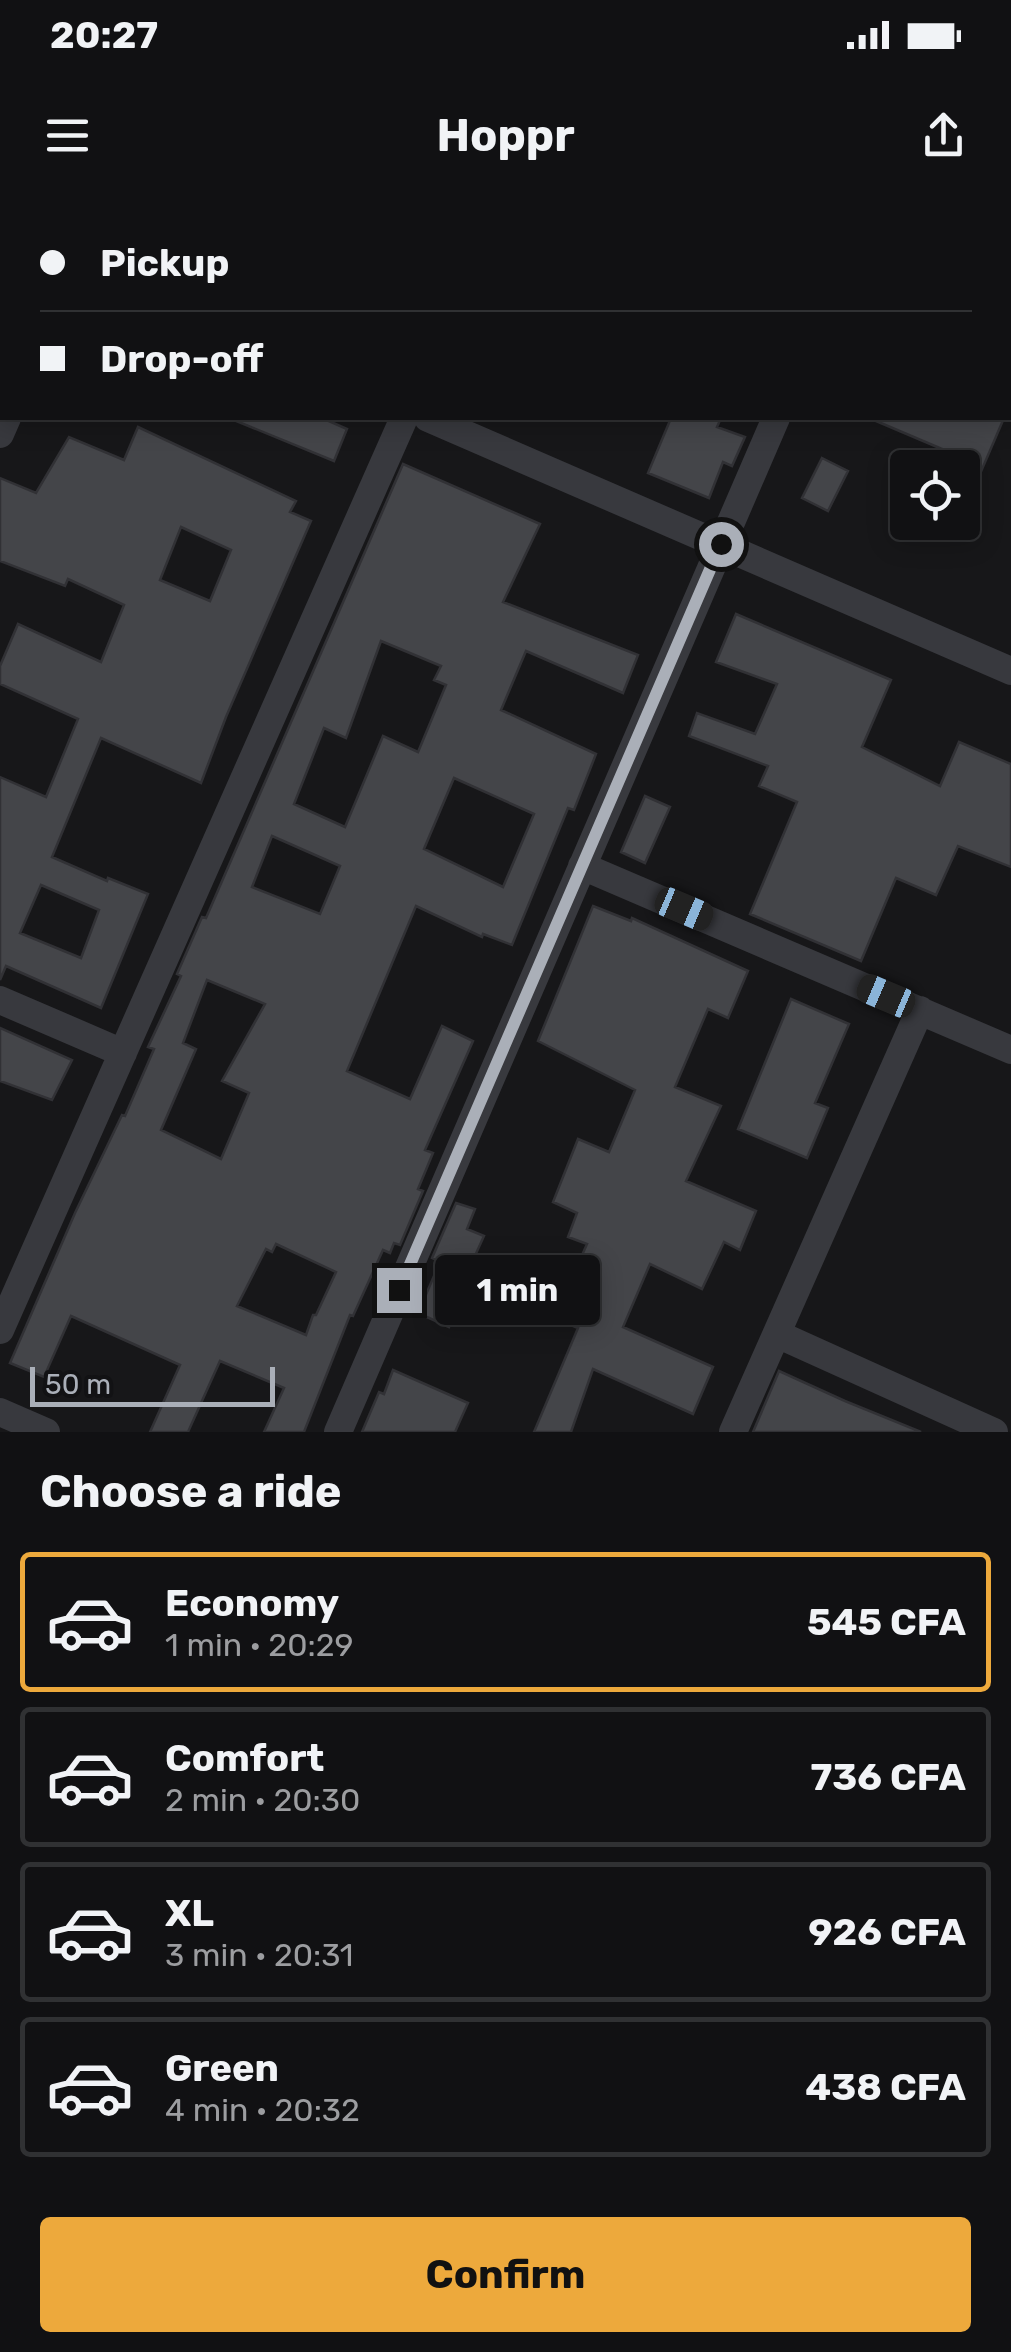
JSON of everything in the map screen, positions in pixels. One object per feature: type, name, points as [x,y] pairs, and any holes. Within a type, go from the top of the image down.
[{"type":"street","points":[[0,1330],[403,420]]},
{"type":"street","points":[[433,420],[1011,671]]},
{"type":"street","points":[[338,1432],[775,420]]},
{"type":"street","points":[[582,866],[1011,1050]]},
{"type":"street","points":[[0,1000],[123,1052]]},
{"type":"street","points":[[733,1432],[920,1010]]},
{"type":"street","points":[[776,1334],[994,1432]]},
{"type":"street","points":[[0,1412],[46,1432]]},
{"type":"building","points":[[234,420],[327,420],[347,429],[334,461]]},
{"type":"building","points":[[670,420],[720,420],[717,427],[745,437],[732,466],[723,462],[709,498],[648,473]]},
{"type":"building","points":[[874,420],[1003,420],[980,474],[980,450],[944,450]]},
{"type":"building","points":[[138,427],[296,501],[290,512],[311,521],[201,783],[101,738],[52,857],[148,894],[101,1008],[6,966],[0,980],[0,777],[46,797],[78,719],[0,684],[0,666],[18,624],[101,662],[124,605],[68,579],[65,586],[0,561],[0,478],[36,493],[69,437],[124,460]],"holes":[[[181,527],[231,550],[210,601],[160,580]],[[41,885],[99,910],[81,958],[20,933]]]},
{"type":"building","points":[[822,458],[848,471],[828,511],[802,498]]},
{"type":"building","points":[[403,464],[540,524],[503,602],[638,655],[623,693],[526,651],[501,710],[596,754],[574,810],[568,808],[512,945],[483,934],[482,937],[416,906],[347,1071],[410,1099],[442,1026],[473,1041],[425,1150],[433,1153],[418,1189],[423,1191],[400,1245],[394,1243],[390,1253],[383,1250],[353,1316],[350,1315],[304,1432],[264,1432],[284,1388],[220,1361],[188,1432],[150,1432],[180,1365],[71,1316],[44,1377],[10,1363],[75,1213],[122,1115],[125,1116],[154,1049],[148,1047],[181,976],[177,974],[202,917],[206,918]],"holes":[[[381,641],[441,666],[434,680],[446,685],[418,752],[383,736],[345,827],[294,804],[324,728],[346,738]],[[454,778],[534,814],[503,887],[424,849]],[[272,836],[340,866],[320,914],[252,887]],[[207,980],[265,1004],[222,1081],[249,1093],[221,1159],[161,1130],[196,1049],[183,1043]],[[276,1244],[336,1272],[306,1335],[237,1306],[266,1249],[272,1252]]]},
{"type":"building","points":[[736,614],[891,680],[862,747],[940,786],[959,742],[1011,764],[1011,867],[958,846],[936,895],[896,878],[861,961],[750,914],[797,802],[759,786],[768,766],[689,736],[697,713],[755,734],[777,684],[716,662]]},
{"type":"building","points":[[645,796],[670,807],[645,863],[621,852]]},
{"type":"building","points":[[593,906],[631,921],[632,918],[748,971],[728,1018],[708,1009],[675,1087],[721,1106],[686,1181],[756,1211],[740,1250],[724,1242],[702,1289],[650,1264],[623,1327],[713,1367],[693,1414],[593,1369],[571,1432],[534,1432],[578,1328],[554,1318],[587,1244],[568,1237],[577,1213],[553,1202],[578,1139],[609,1152],[635,1090],[538,1041]]},
{"type":"building","points":[[791,999],[849,1024],[815,1103],[828,1108],[807,1158],[738,1129]]},
{"type":"building","points":[[0,1028],[72,1060],[52,1100],[0,1081]]},
{"type":"building","points":[[456,1203],[475,1209],[467,1229],[484,1236],[449,1327],[418,1313],[440,1262],[432,1258]]},
{"type":"building","points":[[393,1370],[468,1403],[455,1432],[362,1432]]},
{"type":"building","points":[[779,1371],[845,1401],[921,1432],[753,1432]]},
{"type":"route","points":[[399,1290],[721,544]]}]
